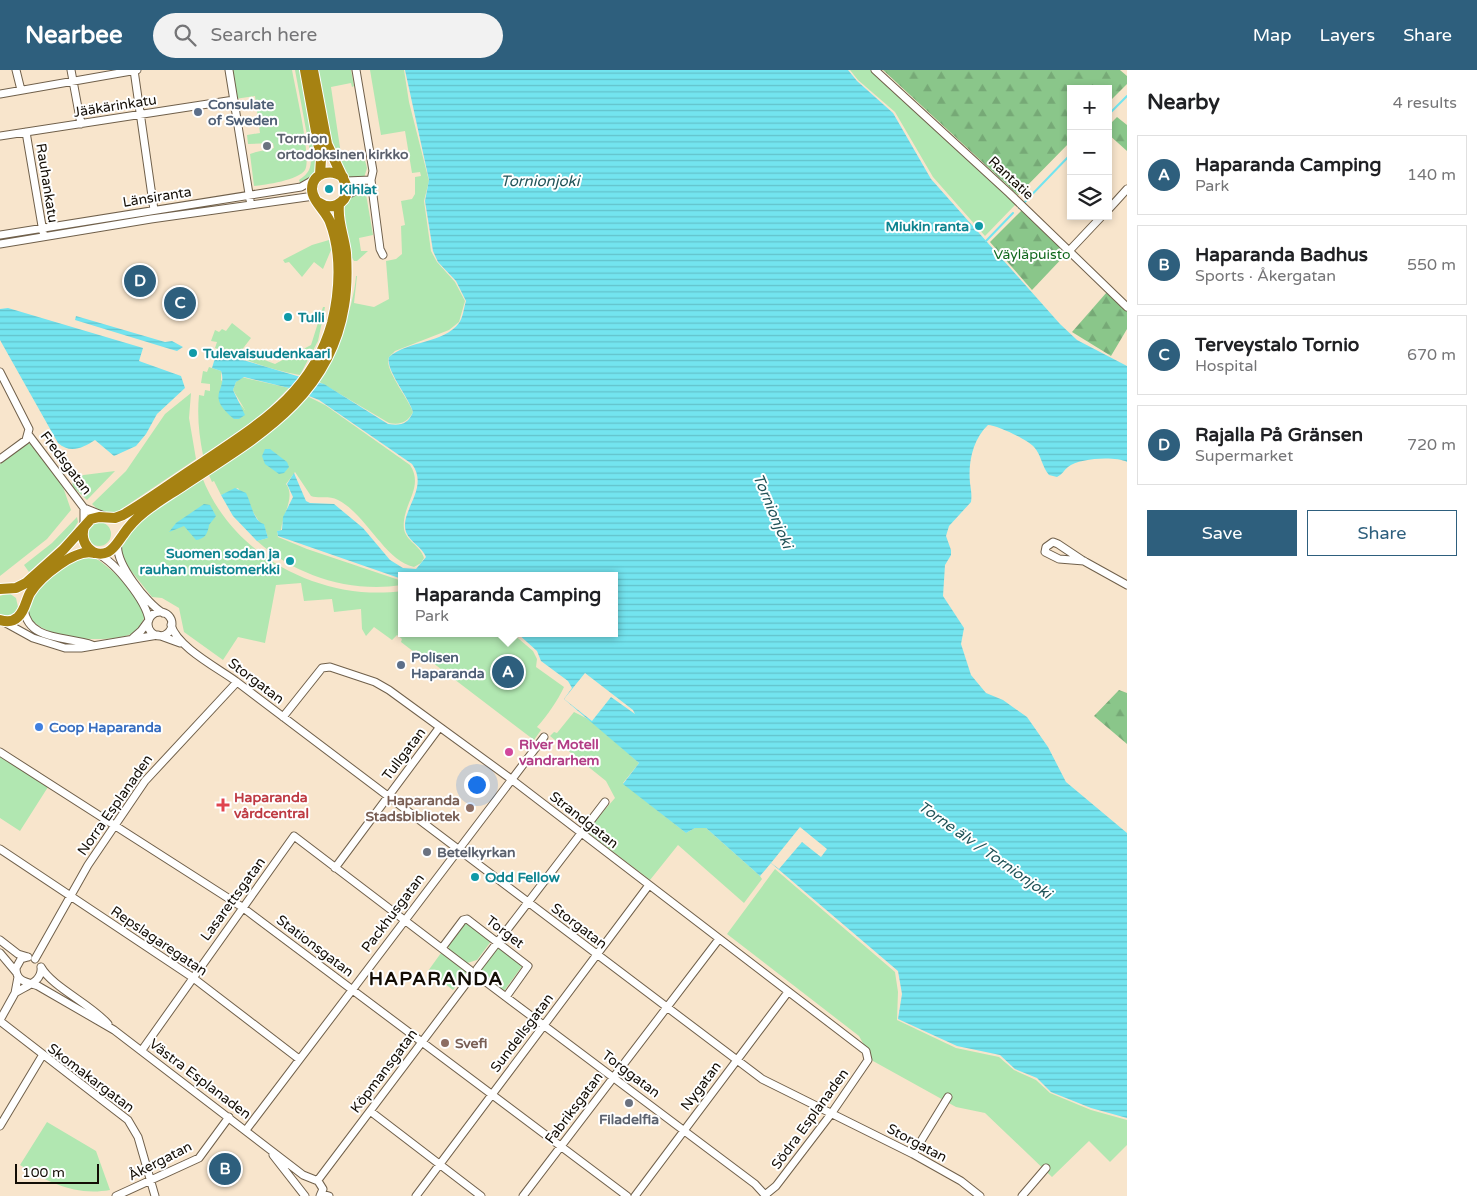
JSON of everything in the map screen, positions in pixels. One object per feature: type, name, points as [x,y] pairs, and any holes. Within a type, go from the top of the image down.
[{"type":"highway","points":[[304,70],[321,160],[318,177],[312,189],[316,199],[325,211],[333,232],[338,254],[338,288],[328,335],[318,367]]},
{"type":"highway","points":[[0,621],[15,620],[34,588],[58,567],[82,552],[107,552],[144,512],[267,429],[307,383],[335,339],[345,297],[346,252],[338,217],[339,205],[347,195],[344,179],[327,144],[314,70]]},
{"type":"highway","points":[[318,177],[333,172],[344,179]]},
{"type":"highway","points":[[316,199],[328,207],[339,205]]},
{"type":"highway","points":[[4,588],[20,587],[31,580],[64,550],[84,526],[93,519],[115,518],[127,513],[293,401]]},
{"type":"highway","points":[[106,518],[117,527],[118,541]]},
{"type":"highway","points":[[84,526],[84,542],[95,553]]},
{"type":"highway","points":[[4,588],[21,595],[24,607]]},
{"type":"street","points":[[16,70],[21,90]]},
{"type":"street","points":[[71,70],[81,124]]},
{"type":"street","points":[[0,94],[135,70],[154,210]]},
{"type":"street","points":[[229,70],[251,205]]},
{"type":"street","points":[[356,70],[373,171],[372,189],[380,249],[383,255]]},
{"type":"street","name":"Rantatie","points":[[875,70],[1070,251],[1127,307]]},
{"type":"street","name":"Jääkärinkatu","points":[[0,136],[234,100]]},
{"type":"street","name":"Rauhankatu","points":[[26,132],[44,238]]},
{"type":"street","name":"Länsiranta","points":[[0,235],[300,187],[318,177]]},
{"type":"street","points":[[344,179],[371,180]]},
{"type":"street","points":[[347,195],[356,190],[372,189]]},
{"type":"street","points":[[1112,206],[1127,189]]},
{"type":"street","points":[[1116,202],[1127,195]]},
{"type":"street","name":"Länsiranta","points":[[0,244],[251,205],[316,199]]},
{"type":"street","points":[[1070,251],[1098,220]]},
{"type":"street","name":"Fredsgatan","points":[[0,372],[26,421],[28,434],[84,508],[106,518]]},
{"type":"street","points":[[0,459],[26,440],[28,434]]},
{"type":"street","name":"Fredsgatan","points":[[84,508],[84,526]]},
{"type":"street","points":[[118,541],[117,551],[120,561],[150,602],[163,613]]},
{"type":"street","points":[[1084,562],[1051,556],[1046,552],[1046,548],[1053,542],[1058,544],[1084,562],[1127,585]]},
{"type":"street","points":[[95,553],[108,560],[118,570],[144,606],[151,631],[158,635]]},
{"type":"street","name":"Storgatan","points":[[24,607],[28,624],[38,631],[92,645]]},
{"type":"street","points":[[130,639],[141,631],[155,614],[163,613]]},
{"type":"street","name":"Storgatan","points":[[163,613],[169,617],[173,633],[183,644],[237,682],[762,1079],[913,1154],[961,1181],[980,1196]]},
{"type":"street","name":"Storgatan","points":[[0,621],[53,645],[76,648],[167,633],[171,625]]},
{"type":"street","name":"Storgatan","points":[[158,635],[183,644]]},
{"type":"street","name":"Strandgatan","points":[[283,717],[318,672],[327,667],[376,682],[511,779],[868,1054]]},
{"type":"street","name":"Norra Esplanaden","points":[[32,958],[115,824],[159,764],[237,682]]},
{"type":"street","name":"Tullgatan","points":[[335,868],[439,728]]},
{"type":"street","name":"Packhusgatan","points":[[246,1130],[404,919],[544,738]]},
{"type":"street","name":"Stationsgatan","points":[[0,752],[242,907],[628,1196]]},
{"type":"street","name":"Köpmansgatan","points":[[315,1180],[370,1111],[527,902],[605,802]]},
{"type":"street","name":"Torggatan","points":[[294,836],[755,1184],[766,1195]]},
{"type":"street","name":"Lasarettsgatan","points":[[142,1050],[192,977],[294,836]]},
{"type":"street","name":"Repslagaregatan","points":[[0,848],[70,897],[192,977],[299,1059]]},
{"type":"street","name":"Sundellsgatan","points":[[416,1196],[649,885]]},
{"type":"street","name":"Torget","points":[[442,948],[463,920],[467,919],[528,966],[506,997]]},
{"type":"street","name":"Fabriksgatan","points":[[523,1196],[719,939]]},
{"type":"street","points":[[0,940],[18,954],[32,958],[41,966],[39,978],[15,993]]},
{"type":"street","points":[[0,954],[22,982],[31,984]]},
{"type":"street","points":[[0,1021],[15,993],[20,959],[32,958]]},
{"type":"street","name":"Västra Esplanaden","points":[[41,966],[49,977],[88,1005],[114,1030]]},
{"type":"street","name":"Västra Esplanaden","points":[[31,984],[114,1030],[270,1150],[315,1180]]},
{"type":"street","name":"Nygatan","points":[[635,1196],[788,992]]},
{"type":"street","name":"Skomakargatan","points":[[0,1021],[42,1056],[128,1120],[138,1137],[155,1196]]},
{"type":"street","name":"Södra Esplanaden","points":[[766,1195],[776,1186],[831,1114],[868,1060],[868,1054]]},
{"type":"street","points":[[0,1126],[42,1056]]},
{"type":"street","points":[[913,1154],[948,1097]]},
{"type":"street","points":[[370,1111],[481,1196]]},
{"type":"street","name":"Åkergatan","points":[[116,1196],[198,1158],[229,1117]]},
{"type":"street","name":"Västra Esplanaden","points":[[270,1150],[280,1166],[304,1194]]},
{"type":"street","points":[[1022,1196],[1046,1168]]},
{"type":"street","points":[[315,1180],[322,1186],[323,1195]]},
{"type":"street","name":"Västra Esplanaden","points":[[304,1194],[304,1183],[315,1180]]},
{"type":"green space","points":[[231,70],[292,70],[306,152],[307,163],[302,174],[281,181],[254,186],[250,154],[274,148],[273,143],[248,144],[247,135],[260,133],[255,96],[235,99]]},
{"type":"green space","points":[[295,70],[301,70],[317,166],[313,175],[300,183],[299,180],[309,170],[311,157]]},
{"type":"green space","points":[[318,70],[351,70],[354,86],[352,87],[351,83],[331,87],[342,161],[364,157],[367,168],[364,178],[353,179],[346,174],[339,163],[333,148]]},
{"type":"green space","points":[[370,70],[404,70],[409,102],[429,181],[424,201],[431,251],[437,262],[455,282],[465,301],[459,322],[449,330],[395,351],[389,357],[388,362],[393,376],[413,412],[406,421],[397,424],[389,423],[318,381],[343,330],[356,276],[354,303],[374,307],[389,299],[386,261],[396,259],[402,254],[401,226],[405,225],[401,201],[412,199],[415,194],[415,177],[421,176],[420,172],[412,173],[405,131],[381,135]]},
{"type":"green space","name":"Väyläpuisto","points":[[850,70],[873,70],[1016,204],[985,236],[933,177],[895,112],[858,80]]},
{"type":"green space","points":[[883,70],[1120,70],[1127,76],[1127,84],[1112,99],[1112,85],[1067,85],[1067,145],[1018,195]]},
{"type":"green space","points":[[1117,117],[1127,125],[1127,151],[1112,138],[1112,122]]},
{"type":"green space","points":[[359,192],[366,194],[373,235],[359,238],[361,251],[368,251],[357,261],[354,261],[349,253],[341,208],[350,197]]},
{"type":"green space","name":"Väyläpuisto","points":[[1022,210],[1067,253],[1032,290],[990,242]]},
{"type":"green space","points":[[329,240],[331,250],[323,269],[314,262],[302,277],[289,262],[285,263],[283,260],[312,245]]},
{"type":"green space","points":[[1107,292],[1127,311],[1127,329],[1111,356],[1072,332]]},
{"type":"green space","points":[[323,307],[325,307],[318,341],[300,375],[267,367],[215,348],[217,342],[211,341],[215,330],[219,332],[222,329],[226,331],[232,323],[251,338],[241,351],[275,364],[311,345]]},
{"type":"green space","points":[[209,367],[221,371],[221,380],[245,410],[233,390],[236,382],[241,377],[289,388],[261,416],[203,455],[200,440],[198,403],[199,395],[204,396],[205,390],[210,391],[210,384],[201,383],[203,371],[207,372]]},
{"type":"green space","points":[[191,393],[189,418],[196,459],[117,512],[106,513],[95,507],[92,504],[126,471],[165,414]]},
{"type":"green space","points":[[307,396],[325,405],[410,465],[415,481],[404,520],[404,529],[424,558],[421,563],[414,567],[403,563],[394,556],[358,516],[338,500],[328,497],[311,496],[295,472],[286,484],[290,495],[281,530],[277,531],[278,537],[307,549],[398,580],[398,585],[382,587],[344,584],[325,579],[289,564],[257,541],[268,538],[264,525],[260,523],[238,488],[221,495],[208,473],[279,424]]},
{"type":"green space","points":[[27,443],[33,445],[62,484],[71,510],[47,539],[0,576],[0,464]]},
{"type":"green space","points":[[115,471],[87,500],[73,487],[72,479],[76,476]]},
{"type":"green space","points":[[202,477],[216,505],[234,529],[257,550],[282,567],[311,580],[340,589],[371,592],[398,591],[398,636],[392,640],[374,627],[366,636],[362,629],[361,609],[334,612],[332,599],[304,601],[301,583],[276,585],[265,643],[238,637],[223,660],[184,632],[179,608],[162,598],[152,597],[128,567],[121,550],[126,538],[134,527],[167,500]]},
{"type":"green space","points":[[77,517],[78,522],[70,535],[29,572],[24,565],[52,543]]},
{"type":"green space","points":[[99,522],[107,526],[111,534],[107,542],[99,546],[91,542],[87,534],[91,526]]},
{"type":"green space","points":[[94,557],[117,575],[137,599],[145,616],[138,628],[131,634],[120,637],[91,639],[75,638],[45,630],[35,623],[28,614],[32,600],[42,585],[76,558]]},
{"type":"green space","points":[[9,593],[16,598],[18,607],[13,615],[7,617],[0,614],[0,596]]},
{"type":"green space","points":[[400,637],[517,637],[533,651],[537,659],[536,667],[564,687],[552,708],[537,727],[541,730],[534,740],[416,650],[414,652],[401,642],[402,639]]},
{"type":"green space","points":[[1119,690],[1127,693],[1127,744],[1094,716]]},
{"type":"green space","points":[[574,712],[592,721],[639,763],[623,783],[686,833],[695,828],[706,828],[760,876],[762,879],[744,903],[678,845],[650,880],[586,831],[615,798],[606,781],[550,736],[554,732],[557,733]]},
{"type":"green space","points":[[0,755],[48,787],[20,831],[0,818]]},
{"type":"green space","points":[[775,869],[895,972],[898,992],[897,1020],[956,1048],[999,1057],[1014,1070],[1036,1080],[1050,1093],[1091,1110],[1127,1120],[1127,1145],[1110,1162],[1089,1141],[1052,1177],[985,1113],[956,1107],[873,1061],[859,1036],[727,934]]},
{"type":"green space","points":[[466,922],[492,940],[477,960],[467,963],[449,950],[448,944]]},
{"type":"green space","points":[[498,946],[523,965],[504,991],[482,975],[482,966]]},
{"type":"green space","points":[[441,953],[467,972],[453,990],[428,971]]},
{"type":"green space","points":[[47,1122],[96,1151],[110,1190],[86,1191],[63,1186],[20,1165]]},
{"type":"water","points":[[405,70],[848,70],[857,81],[893,113],[931,179],[1060,324],[1077,340],[1127,366],[1127,462],[1114,459],[1088,460],[1073,464],[1057,477],[1049,475],[1031,444],[1005,430],[992,426],[988,425],[983,431],[975,444],[971,459],[971,502],[949,526],[946,536],[951,555],[945,565],[943,596],[964,628],[961,644],[971,675],[986,693],[1003,700],[1027,717],[1048,747],[1066,782],[1127,833],[1127,1118],[1091,1108],[1051,1092],[1037,1078],[1015,1069],[1000,1055],[957,1046],[898,1019],[902,994],[898,971],[771,863],[760,876],[706,828],[695,828],[686,833],[623,784],[639,763],[564,699],[572,688],[568,681],[541,661],[537,651],[521,637],[618,637],[618,572],[398,572],[398,578],[278,536],[277,531],[282,530],[283,517],[293,497],[287,484],[294,473],[306,501],[310,503],[334,504],[363,528],[390,560],[403,568],[416,569],[426,557],[406,532],[405,524],[418,482],[417,473],[412,464],[319,400],[289,388],[244,377],[236,382],[233,390],[245,415],[239,419],[234,419],[220,404],[221,371],[212,368],[215,358],[207,357],[208,354],[215,357],[217,349],[231,353],[243,360],[324,384],[388,424],[397,425],[406,422],[413,412],[390,369],[389,357],[406,347],[435,339],[452,330],[460,321],[466,301],[456,281],[438,262],[433,251],[425,201],[429,180]]},
{"type":"water","points":[[8,308],[143,348],[139,361],[181,376],[185,388],[157,414],[146,434],[136,446],[114,456],[95,440],[76,449],[67,448],[58,443],[0,340],[0,309]]},
{"type":"water","points":[[76,316],[165,342],[172,341],[183,347],[177,351],[170,349],[75,320]]},
{"type":"water","points":[[265,449],[270,449],[287,462],[289,467],[284,473],[279,474],[265,464],[262,456]]},
{"type":"water","points":[[235,488],[246,493],[257,519],[264,524],[268,538],[257,541],[233,516],[221,495]]},
{"type":"water","points":[[204,504],[210,505],[216,516],[209,525],[204,537],[196,540],[184,526],[169,532],[176,523]]},
{"type":"pier","points":[[585,673],[633,710],[635,714],[611,697],[592,721],[564,699]]},
{"type":"pier","points":[[800,827],[827,849],[821,857],[802,842],[779,869],[771,863]]},
{"type":"waterway","points":[[1112,111],[1127,96]]},
{"type":"waterway","points":[[1019,208],[1067,158]]},
{"type":"waterway","points":[[986,241],[1013,213]]},
{"type":"place","name":"Consulate of Sweden","points":[[198,112]]},
{"type":"place","name":"Tornion ortodoksinen kirkko","points":[[267,146]]},
{"type":"place","name":"Kihlat","points":[[329,189]]},
{"type":"place","name":"Miukin ranta","points":[[979,226]]},
{"type":"place","name":"Rajalla På Gränsen","points":[[140,281]]},
{"type":"place","name":"Terveystalo Tornio","points":[[180,303]]},
{"type":"place","name":"Tulli","points":[[288,317]]},
{"type":"place","name":"Tulevaisuudenkaari","points":[[193,353]]},
{"type":"place","name":"Suomen sodan ja rauhan muistomerkki","points":[[290,561]]},
{"type":"place","name":"Polisen Haparanda","points":[[401,665]]},
{"type":"place","name":"Haparanda Camping","points":[[508,672]]},
{"type":"place","name":"Coop Haparanda","points":[[39,727]]},
{"type":"place","name":"River Motell vandrarhem","points":[[509,752]]},
{"type":"place","name":"Haparanda vårdcentral","points":[[223,805]]},
{"type":"place","name":"Haparanda Stadsbibliotek","points":[[470,808]]},
{"type":"place","name":"Betelkyrkan","points":[[427,852]]},
{"type":"place","name":"Odd Fellow","points":[[475,877]]},
{"type":"place","name":"Svefi","points":[[445,1043]]},
{"type":"place","name":"Filadelfia","points":[[629,1103]]},
{"type":"place","name":"Haparanda Badhus","points":[[225,1169]]},
{"type":"district","name":"HAPARANDA","points":[[436,979]]},
{"type":"water label","name":"Tornionjoki","points":[[540,181]]},
{"type":"water label","name":"Tornionjoki","points":[[773,511]]},
{"type":"water label","name":"Torne älv / Tornionjoki","points":[[985,850]]}]
